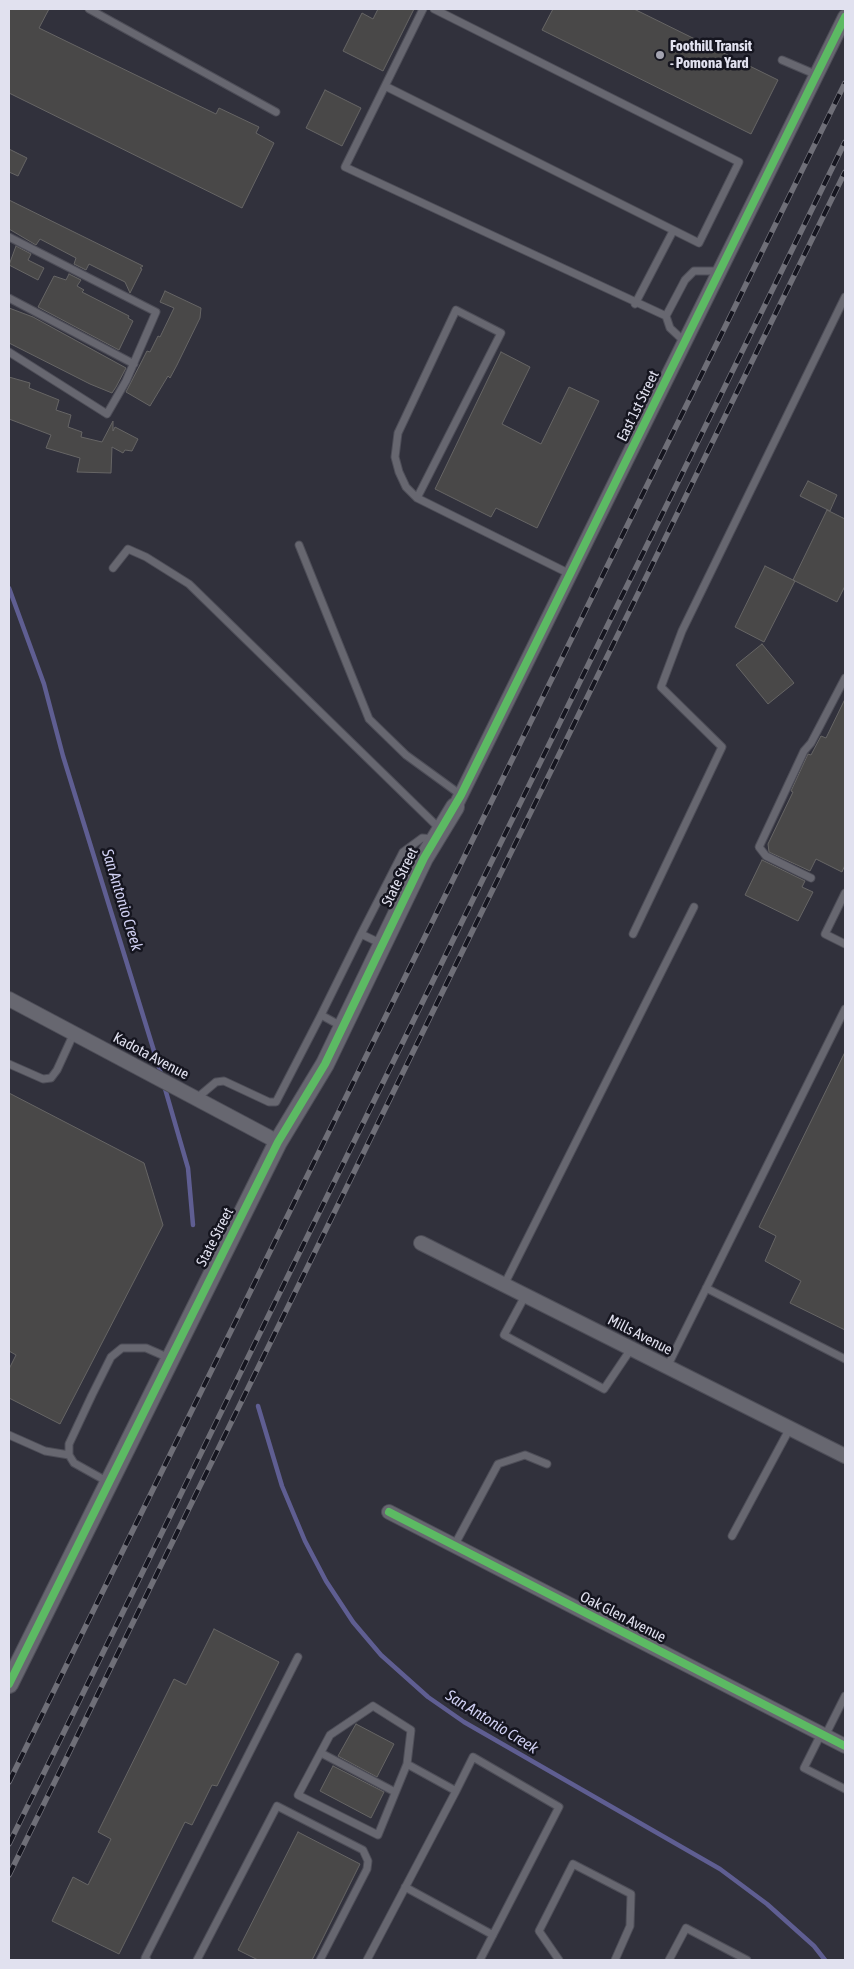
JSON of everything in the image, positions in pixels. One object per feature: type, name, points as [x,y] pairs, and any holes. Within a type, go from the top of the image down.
[{"type":"street","name":"East 1st Street","points":[[458,801],[845,17]]},
{"type":"street","name":"State Street","points":[[9,1684],[278,1142],[325,1064],[403,901],[438,834],[458,801]]},
{"type":"street","name":"Kadota Avenue","points":[[9,999],[278,1142]]},
{"type":"street","name":"Mills Avenue","points":[[421,1243],[845,1456]]},
{"type":"street","name":"Oak Glen Avenue","points":[[388,1512],[845,1746]]},
{"type":"lane","points":[[89,9],[276,112]]},
{"type":"lane","points":[[423,9],[345,167],[636,304],[666,316]]},
{"type":"lane","points":[[385,86],[699,243],[739,162],[434,9]]},
{"type":"lane","points":[[782,60],[817,75]]},
{"type":"lane","points":[[636,304],[673,231]]},
{"type":"lane","points":[[9,237],[156,312],[134,364],[107,414],[9,352]]},
{"type":"lane","points":[[684,342],[670,328],[666,316],[685,280],[694,271],[720,271]]},
{"type":"lane","points":[[633,934],[722,747],[661,687],[682,631],[845,297]]},
{"type":"lane","points":[[9,298],[134,364]]},
{"type":"lane","points":[[416,498],[501,333],[456,310],[398,434],[395,457],[399,472],[406,487],[416,498],[570,574]]},
{"type":"lane","points":[[299,545],[369,719],[458,801]]},
{"type":"lane","points":[[113,568],[128,549],[146,557],[189,584],[438,834]]},
{"type":"lane","points":[[811,878],[766,856],[759,847],[804,751],[811,742],[845,678]]},
{"type":"lane","points":[[197,1098],[216,1082],[224,1080],[269,1102],[276,1102],[403,852],[422,838],[438,834]]},
{"type":"lane","points":[[383,891],[403,901]]},
{"type":"lane","points":[[845,893],[825,934],[845,944]]},
{"type":"lane","points":[[504,1285],[694,907]]},
{"type":"lane","points":[[361,934],[382,944]]},
{"type":"lane","points":[[667,1366],[845,1009]]},
{"type":"lane","points":[[321,1015],[343,1027]]},
{"type":"lane","points":[[9,1064],[43,1080],[52,1078],[74,1033]]},
{"type":"lane","points":[[706,1288],[845,1359]]},
{"type":"lane","points":[[526,1296],[504,1335],[604,1389],[631,1348]]},
{"type":"lane","points":[[108,1482],[74,1463],[69,1455],[69,1444],[111,1357],[122,1348],[135,1346],[146,1348],[170,1358]]},
{"type":"lane","points":[[732,1536],[790,1428]]},
{"type":"lane","points":[[9,1435],[45,1451],[69,1455]]},
{"type":"lane","points":[[454,1546],[498,1464],[525,1454],[547,1464]]},
{"type":"lane","points":[[147,1960],[145,1958],[298,1657]]},
{"type":"lane","points":[[845,1696],[804,1768],[845,1789]]},
{"type":"lane","points":[[373,1706],[411,1730],[407,1764],[378,1835],[298,1794],[330,1735],[373,1706]]},
{"type":"lane","points":[[321,1752],[395,1792]]},
{"type":"lane","points":[[367,1960],[473,1757],[559,1807],[480,1960]]},
{"type":"lane","points":[[407,1764],[456,1791]]},
{"type":"lane","points":[[197,1960],[278,1806],[363,1850],[368,1861],[368,1869],[320,1960]]},
{"type":"lane","points":[[559,1960],[539,1931],[573,1864],[631,1894],[630,1926],[615,1960]]},
{"type":"lane","points":[[406,1887],[493,1935]]},
{"type":"lane","points":[[669,1960],[686,1928],[747,1960]]},
{"type":"building","points":[[9,9],[49,9],[39,28],[216,114],[219,108],[259,127],[256,133],[274,143],[242,208],[9,93]]},
{"type":"building","points":[[378,9],[414,9],[383,71],[343,51],[362,13],[373,19]]},
{"type":"building","name":"Foothill Transit - Pomona Yard","points":[[553,9],[634,9],[778,80],[751,134],[542,30]]},
{"type":"building","points":[[325,90],[361,108],[342,146],[306,128]]},
{"type":"building","points":[[9,149],[27,158],[18,176],[9,172]]},
{"type":"building","points":[[9,200],[143,266],[140,268],[142,269],[130,293],[125,282],[89,264],[86,270],[74,264],[76,258],[40,239],[36,245],[9,229]]},
{"type":"building","points":[[16,246],[31,254],[28,260],[44,268],[38,280],[9,265]]},
{"type":"building","points":[[69,274],[81,280],[77,286],[84,290],[82,292],[129,316],[128,318],[133,321],[119,350],[38,307],[54,276],[66,280]]},
{"type":"building","points":[[165,291],[201,308],[200,318],[170,378],[168,376],[150,406],[126,392],[147,351],[150,352],[158,336],[160,337],[174,308],[160,302]]},
{"type":"building","points":[[9,308],[33,317],[126,368],[112,393],[90,384],[9,343]]},
{"type":"building","points":[[501,352],[530,367],[502,424],[541,444],[569,387],[599,401],[537,528],[496,508],[491,517],[435,489]]},
{"type":"building","points":[[9,377],[30,383],[29,388],[59,400],[56,410],[71,415],[68,427],[82,432],[81,437],[102,442],[113,421],[113,431],[115,427],[138,439],[132,451],[125,450],[123,453],[112,447],[111,473],[77,472],[80,458],[46,448],[51,435],[9,419]]},
{"type":"building","points":[[808,481],[837,495],[830,511],[800,496]]},
{"type":"building","points":[[827,510],[845,519],[845,586],[837,602],[793,580]]},
{"type":"building","points":[[765,566],[795,581],[764,642],[735,627]]},
{"type":"building","points":[[762,644],[794,683],[768,704],[736,665]]},
{"type":"building","points":[[845,699],[845,865],[842,872],[816,859],[810,871],[769,852],[768,844],[793,792],[791,791],[808,754],[811,755],[821,736],[826,738]]},
{"type":"building","points":[[762,860],[805,881],[802,887],[813,892],[798,921],[745,895]]},
{"type":"building","points":[[845,1052],[845,1330],[790,1303],[801,1281],[765,1261],[776,1236],[759,1227]]},
{"type":"building","points":[[9,1093],[144,1163],[163,1225],[60,1424],[9,1398],[9,1369],[16,1355],[9,1351]]},
{"type":"building","points":[[214,1629],[279,1662],[217,1786],[212,1785],[192,1825],[185,1822],[119,1954],[52,1921],[73,1877],[88,1885],[111,1839],[98,1832],[174,1679],[186,1685]]},
{"type":"building","points":[[356,1724],[394,1744],[377,1777],[338,1756]]},
{"type":"building","points":[[333,1766],[384,1792],[371,1818],[320,1791]]},
{"type":"building","points":[[298,1832],[360,1864],[312,1960],[258,1960],[238,1950]]},
{"type":"waterway","name":"San Antonio Creek","points":[[9,588],[44,684],[63,756],[162,1077]]},
{"type":"waterway","name":"San Antonio Creek","points":[[164,1085],[188,1168],[193,1225]]},
{"type":"waterway","name":"San Antonio Creek","points":[[258,1406],[282,1486],[305,1541],[326,1581],[353,1622],[381,1655],[428,1697],[464,1722],[720,1869],[767,1904],[814,1946],[825,1960]]},
{"type":"railway","points":[[9,1782],[845,83]]},
{"type":"railway","points":[[9,1844],[845,142]]},
{"type":"railway","points":[[9,1875],[845,172]]},
{"type":"cycle path","points":[[9,1684],[278,1142],[325,1064],[424,858],[461,795],[845,17]]},
{"type":"cycle path","points":[[389,1512],[845,1746]]},
{"type":"place","name":"Foothill Transit - Pomona Yard","points":[[660,55]]}]
